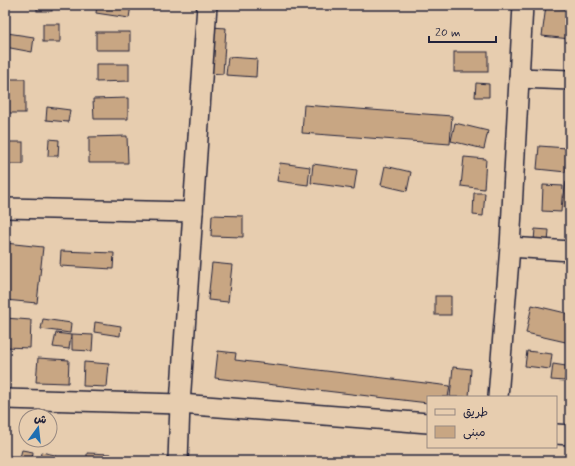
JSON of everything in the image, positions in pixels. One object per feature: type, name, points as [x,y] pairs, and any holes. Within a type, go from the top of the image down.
[{"type":"street","points":[[178,461],[180,404],[207,5]]},
{"type":"street","points":[[498,396],[510,247],[523,5]]},
{"type":"street","points":[[519,78],[570,80]]},
{"type":"street","points":[[5,208],[193,212]]},
{"type":"street","points":[[510,247],[570,251]]},
{"type":"street","points":[[5,399],[180,404],[427,423]]},
{"type":"street","points":[[557,434],[570,435]]},
{"type":"building","points":[[37,5],[52,5],[52,11],[37,11]]},
{"type":"building","points":[[97,5],[131,5],[129,18],[96,13]]},
{"type":"building","points":[[546,6],[570,9],[570,39],[542,36]]},
{"type":"building","points":[[43,24],[60,24],[60,42],[43,42]]},
{"type":"building","points":[[211,27],[226,28],[223,74],[207,73]]},
{"type":"building","points":[[96,32],[130,32],[130,50],[96,50]]},
{"type":"building","points":[[7,33],[34,37],[32,52],[5,47]]},
{"type":"building","points":[[454,52],[488,52],[488,72],[454,72]]},
{"type":"building","points":[[228,57],[257,59],[256,77],[226,75]]},
{"type":"building","points":[[96,64],[129,64],[129,81],[96,82]]},
{"type":"building","points":[[5,79],[25,79],[25,113],[5,113]]},
{"type":"building","points":[[476,83],[489,84],[489,97],[475,97]]},
{"type":"building","points":[[128,98],[128,119],[94,119],[93,99]]},
{"type":"building","points":[[304,105],[452,116],[450,144],[302,133]]},
{"type":"building","points":[[47,107],[70,110],[68,122],[46,120]]},
{"type":"building","points":[[455,123],[488,131],[484,149],[451,141]]},
{"type":"building","points":[[127,136],[128,163],[89,163],[89,137]]},
{"type":"building","points":[[49,139],[59,140],[58,156],[48,156]]},
{"type":"building","points":[[5,142],[23,142],[23,164],[5,164]]},
{"type":"building","points":[[539,146],[567,148],[566,172],[537,169]]},
{"type":"building","points":[[570,150],[570,169],[567,169]]},
{"type":"building","points":[[464,157],[486,159],[484,189],[461,186]]},
{"type":"building","points":[[280,163],[310,167],[308,185],[277,181]]},
{"type":"building","points":[[313,164],[357,170],[354,189],[311,183]]},
{"type":"building","points":[[385,166],[411,172],[407,191],[381,185]]},
{"type":"building","points":[[566,182],[570,183],[570,209],[562,207]]},
{"type":"building","points":[[543,185],[563,186],[561,212],[542,211]]},
{"type":"building","points":[[474,193],[485,193],[483,216],[473,215]]},
{"type":"building","points":[[212,215],[243,216],[243,237],[211,236]]},
{"type":"building","points":[[535,229],[549,230],[548,243],[534,241]]},
{"type":"building","points":[[5,243],[43,247],[37,303],[5,300]]},
{"type":"building","points":[[61,251],[114,253],[113,269],[60,266]]},
{"type":"building","points":[[212,263],[232,265],[228,302],[208,300]]},
{"type":"building","points":[[435,296],[451,296],[451,315],[435,315]]},
{"type":"building","points":[[532,305],[570,314],[570,343],[526,333]]},
{"type":"building","points":[[5,318],[31,320],[30,348],[5,347]]},
{"type":"building","points":[[43,319],[71,323],[70,333],[41,329]]},
{"type":"building","points":[[95,322],[121,326],[120,336],[94,332]]},
{"type":"building","points":[[56,333],[71,335],[69,349],[53,347]]},
{"type":"building","points":[[72,334],[93,335],[92,351],[72,350]]},
{"type":"building","points":[[218,351],[236,353],[235,360],[450,386],[448,396],[427,396],[427,403],[215,378]]},
{"type":"building","points":[[527,351],[552,354],[550,369],[525,366]]},
{"type":"building","points":[[5,358],[8,358],[8,380],[5,380]]},
{"type":"building","points":[[38,358],[69,360],[68,383],[36,382]]},
{"type":"building","points":[[84,362],[109,364],[107,387],[83,386]]},
{"type":"building","points":[[553,364],[566,366],[565,381],[551,380]]},
{"type":"building","points":[[453,367],[471,369],[469,396],[450,396]]},
{"type":"building","points":[[22,450],[33,452],[32,461],[19,461]]},
{"type":"building","points":[[41,452],[55,455],[54,461],[40,461]]},
{"type":"building","points":[[87,453],[111,454],[110,461],[87,461]]}]
